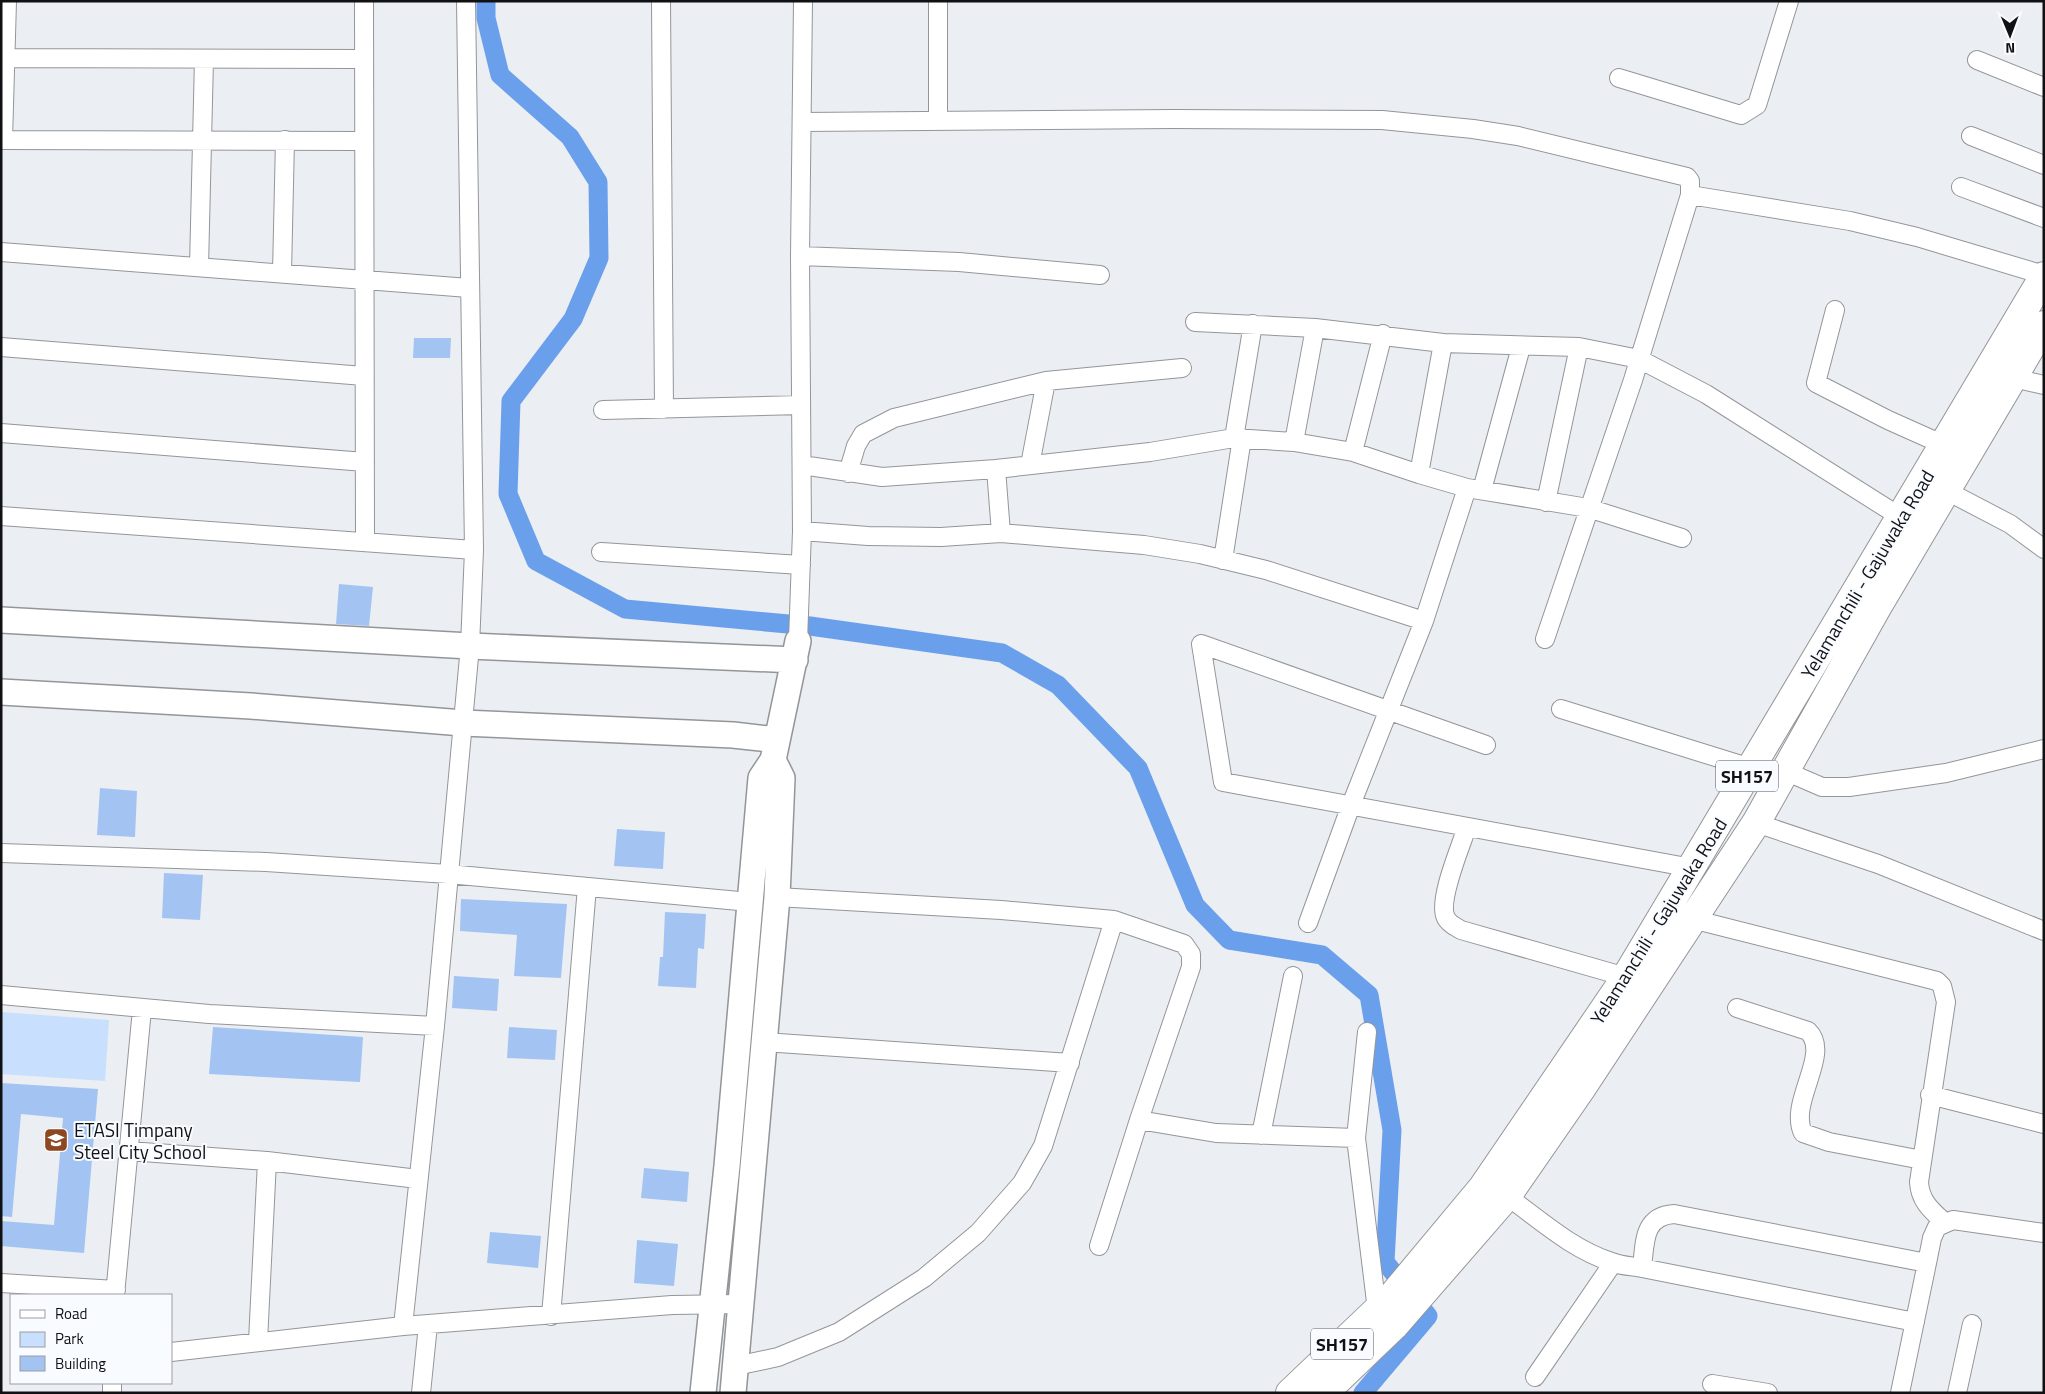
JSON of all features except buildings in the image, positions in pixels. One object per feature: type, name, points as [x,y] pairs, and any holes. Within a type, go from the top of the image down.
[{"type":"main road","name":"Yelamanchili - Gajuwaka Road","points":[[1474,1216],[1483,1187],[1626,977],[1902,518],[2044,276]]},
{"type":"main road","name":"Yelamanchili - Gajuwaka Road","points":[[1290,1393],[1388,1311],[1431,1267],[1474,1216],[1507,1196],[1581,1090],[1756,823],[1945,490],[2044,324]]},
{"type":"main road","name":"Yelamanchili - Gajuwaka Road","points":[[1324,1393],[1388,1311]]},
{"type":"street","points":[[7,1],[2,140],[364,141]]},
{"type":"street","points":[[364,1],[365,541]]},
{"type":"street","points":[[403,1326],[435,1026],[470,646],[474,550],[466,1]]},
{"type":"street","points":[[661,1],[664,409]]},
{"type":"street","points":[[703,1393],[727,1166],[761,778],[775,750],[796,651],[799,617],[802,531],[800,256],[802,1]]},
{"type":"street","points":[[938,1],[938,121]]},
{"type":"street","points":[[1619,78],[1741,115],[1750,111],[1757,105],[1789,1]]},
{"type":"street","points":[[6,58],[364,59]]},
{"type":"street","points":[[199,267],[204,59]]},
{"type":"street","points":[[1977,60],[2044,87]]},
{"type":"street","points":[[802,122],[1173,119],[1382,120],[1518,136],[1687,177],[1690,181],[1690,195],[1639,359],[1545,638]]},
{"type":"street","points":[[1971,136],[2044,165]]},
{"type":"street","points":[[282,273],[285,140]]},
{"type":"street","points":[[1961,187],[2044,218]]},
{"type":"street","points":[[1690,195],[1850,221],[1917,237],[2044,276]]},
{"type":"street","points":[[1,252],[469,288]]},
{"type":"street","points":[[800,256],[959,262],[1100,275]]},
{"type":"street","points":[[1835,310],[1816,383],[1888,420],[1944,444]]},
{"type":"street","points":[[1195,322],[1315,328],[1443,342],[1521,347],[1579,347],[1639,359],[1706,394],[1902,518]]},
{"type":"street","points":[[1223,560],[1253,324]]},
{"type":"street","points":[[1294,442],[1315,328]]},
{"type":"street","points":[[1353,452],[1383,334]]},
{"type":"street","points":[[1419,474],[1443,342]]},
{"type":"street","points":[[1,347],[364,376]]},
{"type":"street","points":[[1308,923],[1351,805],[1475,489],[1521,347]]},
{"type":"street","points":[[1546,502],[1579,347]]},
{"type":"street","points":[[848,473],[856,446],[863,434],[894,418],[1046,381],[1182,368]]},
{"type":"street","points":[[2013,378],[2044,386]]},
{"type":"street","points":[[1030,465],[1046,381]]},
{"type":"street","points":[[603,410],[800,405]]},
{"type":"street","points":[[1,433],[365,462]]},
{"type":"street","points":[[802,465],[882,477],[996,469],[1150,452],[1238,438],[1294,442],[1353,452],[1419,474],[1475,489],[1588,508],[1682,538]]},
{"type":"street","points":[[996,469],[1001,533]]},
{"type":"street","points":[[1945,490],[2010,524],[2044,549]]},
{"type":"street","points":[[1,516],[474,550]]},
{"type":"street","points":[[802,531],[868,536],[941,537],[1001,533],[1144,545],[1266,570],[1424,621]]},
{"type":"street","points":[[601,552],[801,565]]},
{"type":"street","points":[[1,620],[470,646],[796,651]]},
{"type":"street","points":[[1486,745],[1200,644],[1224,782],[1692,868]]},
{"type":"street","points":[[1,692],[251,706],[463,723],[733,735],[775,750]]},
{"type":"street","points":[[1561,709],[1752,768]]},
{"type":"street","points":[[1784,771],[1822,787],[1849,787],[1946,773],[2044,749]]},
{"type":"street","points":[[733,1393],[777,897],[782,778],[775,750]]},
{"type":"street","points":[[1756,823],[1878,864],[2044,931]]},
{"type":"street","points":[[1467,827],[1444,902],[1446,918],[1451,924],[1461,930],[1626,977]]},
{"type":"street","points":[[1,853],[266,862],[448,874],[750,902]]},
{"type":"street","points":[[551,1316],[587,887]]},
{"type":"street","points":[[777,897],[1001,910],[1114,920],[1184,944],[1191,954],[1191,967],[1099,1246]]},
{"type":"street","points":[[736,1366],[778,1357],[840,1332],[924,1278],[978,1233],[1022,1183],[1043,1146],[1114,920]]},
{"type":"street","points":[[1692,920],[1937,980],[1942,986],[1946,1002],[1930,1095],[1920,1193],[1930,1209],[1944,1222]]},
{"type":"street","points":[[1261,1135],[1293,976]]},
{"type":"street","points":[[1,995],[142,1009],[435,1026]]},
{"type":"street","points":[[1737,1008],[1808,1031],[1813,1036],[1816,1052],[1800,1111],[1803,1132],[1829,1142],[1922,1160]]},
{"type":"street","points":[[1,1283],[116,1293],[142,1009]]},
{"type":"street","points":[[1367,1032],[1356,1138],[1388,1311]]},
{"type":"street","points":[[764,1042],[1070,1063]]},
{"type":"street","points":[[1930,1095],[2044,1124]]},
{"type":"street","points":[[1139,1120],[1169,1127],[1216,1133],[1356,1138]]},
{"type":"street","points":[[129,1151],[267,1161],[418,1179]]},
{"type":"street","points":[[258,1341],[267,1161]]},
{"type":"street","points":[[1507,1196],[1575,1245],[1613,1263],[1915,1322]]},
{"type":"street","points":[[1642,1268],[1644,1244],[1648,1229],[1654,1219],[1663,1215],[1674,1214],[1928,1263]]},
{"type":"street","points":[[1900,1393],[1932,1238],[1937,1227],[1944,1222],[1953,1220],[2044,1233]]},
{"type":"street","points":[[1535,1377],[1613,1263]]},
{"type":"street","points":[[172,1352],[403,1326],[712,1304],[740,1304]]},
{"type":"street","points":[[1957,1393],[1972,1324]]},
{"type":"street","points":[[421,1393],[428,1325]]},
{"type":"street","points":[[1712,1384],[1768,1393]]},
{"type":"green space","points":[[1,1012],[109,1020],[105,1081],[1,1074]]},
{"type":"waterway","points":[[486,1],[486,18],[500,75],[570,137],[598,182],[599,258],[573,319],[511,401],[508,494],[536,561],[625,609],[810,626],[1002,653],[1058,685],[1138,768],[1195,905],[1229,940],[1322,955],[1369,995],[1392,1130],[1385,1262],[1428,1316],[1363,1393]]},
{"type":"place","name":"ETASI Timpany Steel City School","points":[[56,1140]]}]
